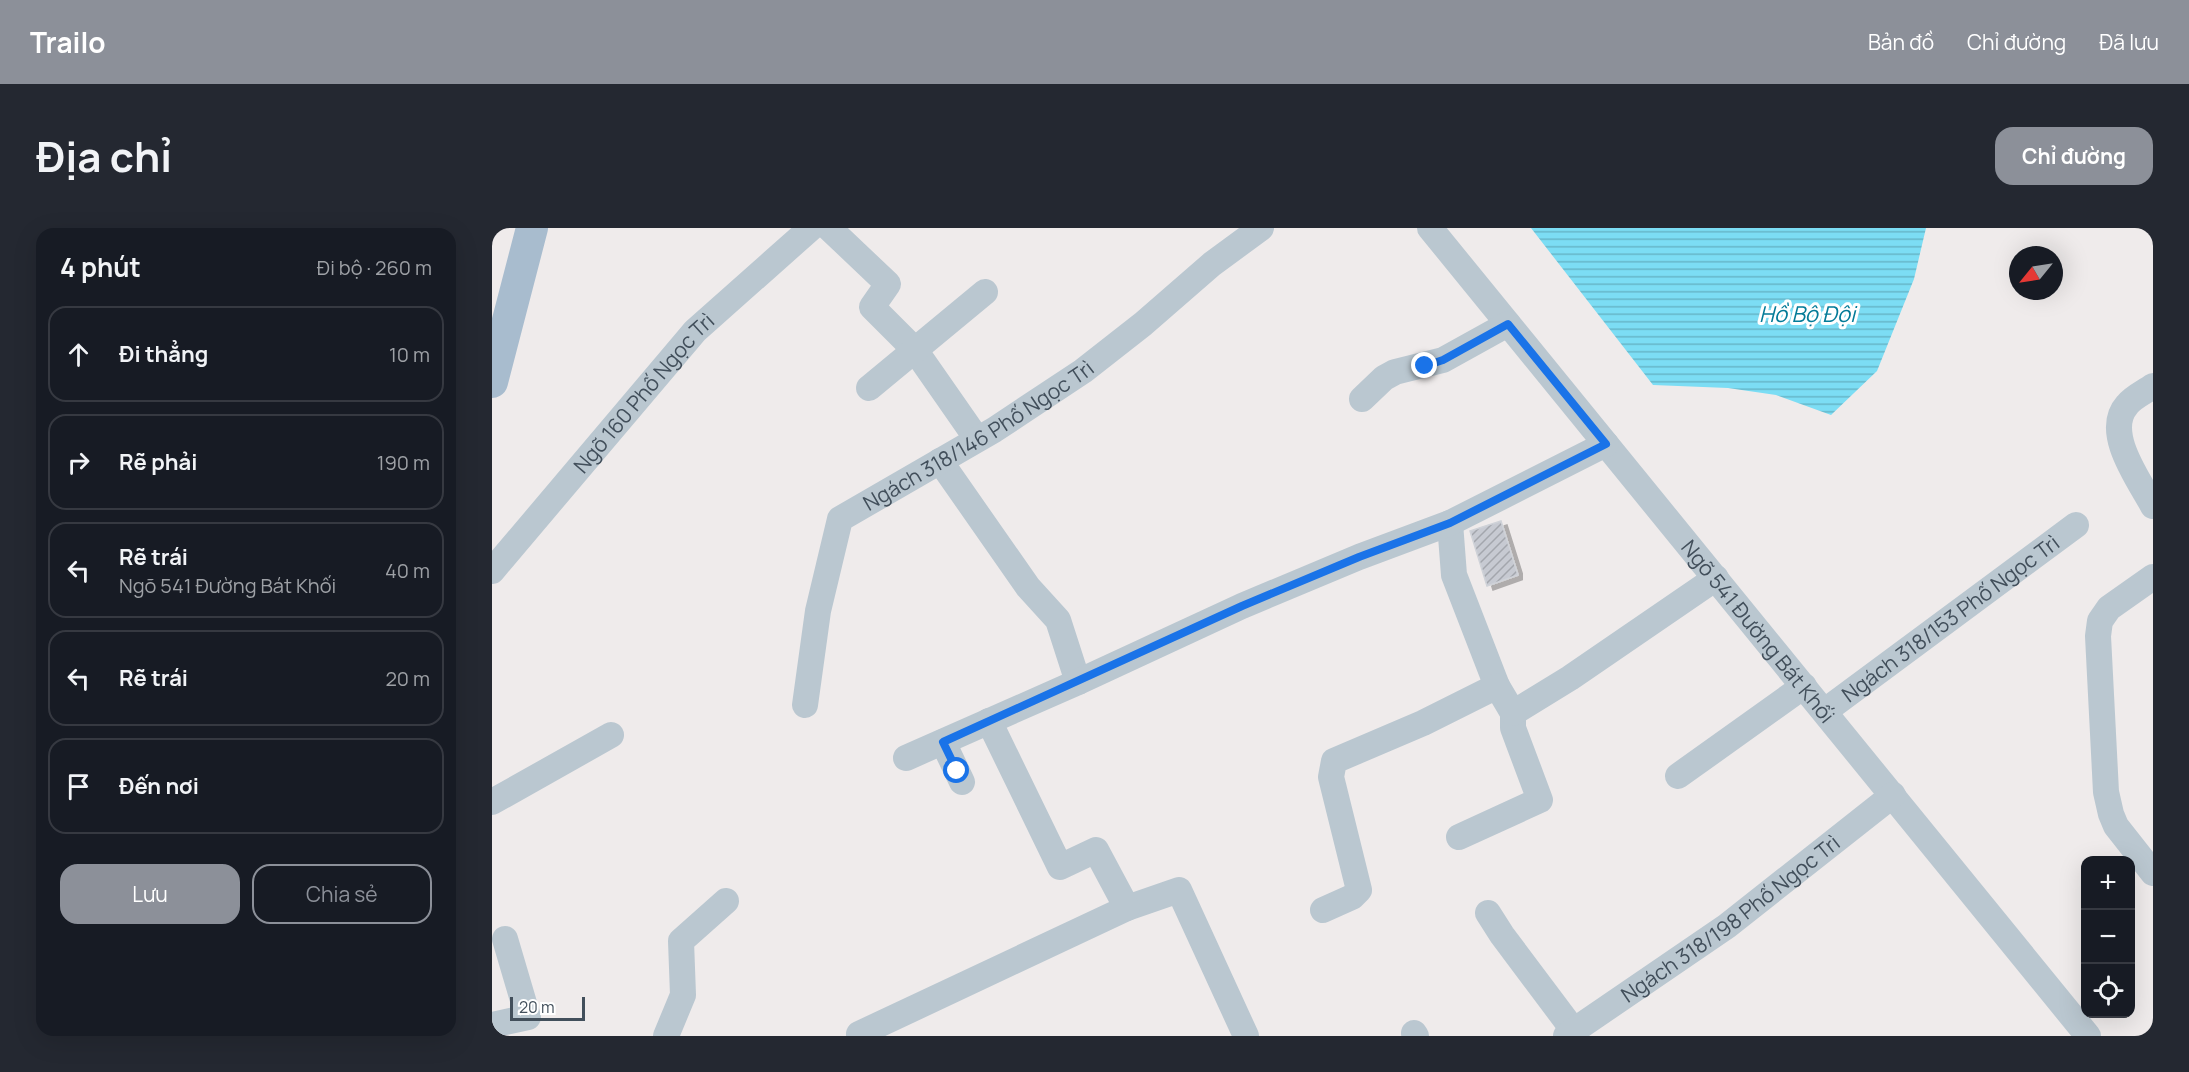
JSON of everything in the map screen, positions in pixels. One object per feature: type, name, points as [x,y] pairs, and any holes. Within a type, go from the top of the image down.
[{"type":"main road","points":[[492,382],[532,228]]},
{"type":"street","name":"Ngõ 160 Phố Ngọc Trì","points":[[492,572],[694,331],[811,228]]},
{"type":"street","points":[[829,228],[888,284],[872,307],[915,350],[977,439]]},
{"type":"street","name":"Ngách 318/146 Phố Ngọc Trì","points":[[805,705],[818,611],[840,519],[940,462],[1083,370],[1143,324],[1212,264],[1261,228]]},
{"type":"street","name":"Ngõ 541 Đường Bát Khối","points":[[1430,228],[2088,1036]]},
{"type":"street","points":[[869,388],[986,292]]},
{"type":"street","points":[[1362,399],[1384,378],[1395,372],[1443,360],[1508,324]]},
{"type":"street","points":[[2153,386],[2126,405],[2118,422],[2119,441],[2153,506]]},
{"type":"street","points":[[906,758],[1242,606],[1359,557],[1450,523],[1606,444]]},
{"type":"street","points":[[940,462],[1028,587],[1058,620],[1078,682]]},
{"type":"street","points":[[1450,523],[1455,575],[1497,686],[1513,713],[1513,728],[1540,800],[1459,837]]},
{"type":"street","name":"Ngách 318/153 Phố Ngọc Trì","points":[[1825,711],[2076,525]]},
{"type":"street","points":[[2153,577],[2109,608],[2100,621],[2098,636],[2106,792],[2111,814],[2116,826],[2153,873]]},
{"type":"street","points":[[1513,713],[1570,678],[1716,578]]},
{"type":"street","points":[[1323,910],[1352,897],[1359,890],[1331,777],[1334,761],[1423,723],[1497,686]]},
{"type":"street","points":[[1678,776],[1804,686]]},
{"type":"street","points":[[989,722],[1060,867],[1096,850],[1127,908]]},
{"type":"street","points":[[492,802],[611,735]]},
{"type":"street","points":[[943,742],[962,782]]},
{"type":"street","name":"Ngách 318/198 Phố Ngọc Trì","points":[[1570,1033],[1727,926],[1893,795]]},
{"type":"street","points":[[859,1034],[1127,908],[1179,890],[1241,1034]]},
{"type":"street","points":[[666,1036],[683,995],[681,942],[726,901]]},
{"type":"street","points":[[1488,913],[1570,1033]]},
{"type":"street","points":[[492,1025],[528,1017],[505,939]]},
{"type":"water","name":"Hồ Bộ Đội","points":[[1531,228],[1926,228],[1914,279],[1877,371],[1831,415],[1776,395],[1728,388],[1653,385]]},
{"type":"building","points":[[1501,521],[1518,575],[1487,586],[1470,531]]},
{"type":"route","points":[[957,771],[943,742],[1242,606],[1359,557],[1450,523],[1606,444],[1508,324],[1443,360],[1425,366]]}]
